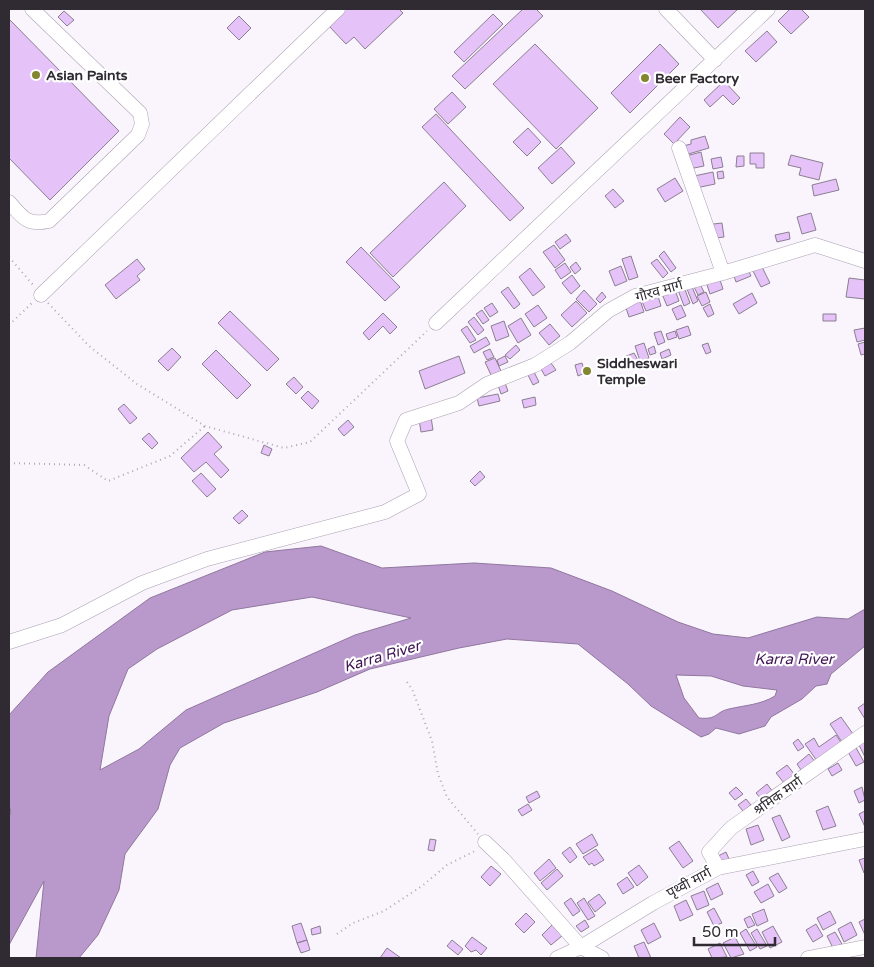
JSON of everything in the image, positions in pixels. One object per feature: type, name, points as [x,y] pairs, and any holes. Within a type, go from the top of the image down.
[{"type":"street","points":[[9,202],[24,218],[36,224],[49,220],[138,135],[142,124],[140,113],[32,9]]},
{"type":"street","points":[[40,295],[338,9]]},
{"type":"street","points":[[666,9],[715,60]]},
{"type":"street","points":[[436,323],[768,9]]},
{"type":"street","points":[[678,148],[723,273]]},
{"type":"street","name":"गौरव मार्ग","points":[[9,642],[62,625],[142,583],[207,559],[385,512],[418,494],[397,441],[406,420],[459,404],[487,384],[535,365],[570,343],[608,311],[635,296],[723,273],[815,245],[865,261]]},
{"type":"street","name":"श्रमिक मार्ग","points":[[718,868],[708,852],[731,828],[865,733]]},
{"type":"street","name":"पृथ्वी मार्ग","points":[[557,958],[581,947],[653,903],[718,868],[865,839]]},
{"type":"street","points":[[486,842],[581,947],[602,958]]},
{"type":"street","points":[[808,958],[865,947]]},
{"type":"path","points":[[9,257],[40,295],[89,346],[137,384],[205,426],[284,448],[310,442],[436,323]]},
{"type":"path","points":[[9,325],[40,295]]},
{"type":"path","points":[[9,463],[84,465],[108,481],[170,456],[205,426]]},
{"type":"path","points":[[338,934],[353,923],[384,911],[422,886],[447,864],[473,853],[486,842],[447,798],[438,774],[432,741],[412,689],[406,682]]},
{"type":"water","name":"Karra River","points":[[321,546],[382,568],[474,563],[551,568],[612,591],[678,622],[713,634],[748,638],[817,617],[848,619],[865,609],[865,646],[831,674],[827,684],[816,686],[802,699],[771,717],[765,726],[739,734],[716,728],[709,734],[701,737],[651,706],[628,684],[578,644],[507,639],[370,669],[317,692],[224,723],[180,748],[170,765],[158,809],[125,854],[119,890],[98,935],[79,958],[36,958],[44,881],[9,945],[9,816],[11,813],[9,805],[9,715],[48,672],[150,598],[265,552]],"holes":[[[312,597],[411,618],[355,635],[186,710],[139,749],[100,770],[109,716],[128,669],[157,649],[232,610]],[[676,675],[711,676],[743,686],[777,690],[775,696],[764,701],[724,710],[710,718],[699,718],[684,698]]]},
{"type":"building","points":[[345,9],[399,9],[403,13],[365,49],[354,37],[346,44],[328,25]]},
{"type":"building","points":[[523,9],[536,9],[543,16],[465,89],[452,76]]},
{"type":"building","points":[[700,9],[738,9],[718,28]]},
{"type":"building","points":[[790,9],[801,9],[809,17],[791,34],[778,21]]},
{"type":"building","points":[[64,11],[74,20],[67,26],[58,17]]},
{"type":"building","points":[[493,14],[503,24],[464,62],[454,52]]},
{"type":"building","points":[[239,16],[251,28],[239,40],[227,28]]},
{"type":"building","name":"Asian Paints","points":[[9,19],[119,131],[50,200],[9,158]]},
{"type":"building","points":[[767,31],[777,42],[756,62],[745,51]]},
{"type":"building","points":[[535,44],[598,108],[556,149],[493,84]]},
{"type":"building","name":"Beer Factory","points":[[660,44],[679,64],[630,113],[611,93]]},
{"type":"building","points":[[724,81],[740,98],[733,105],[723,95],[710,107],[704,100]]},
{"type":"building","points":[[452,92],[466,107],[448,124],[434,109]]},
{"type":"building","points":[[436,114],[524,208],[510,221],[422,127]]},
{"type":"building","points":[[680,117],[690,127],[674,144],[664,134]]},
{"type":"building","points":[[528,128],[541,142],[527,156],[513,142]]},
{"type":"building","points":[[705,136],[709,148],[685,155],[683,146],[691,144],[691,140]]},
{"type":"building","points":[[561,147],[575,163],[552,184],[538,168]]},
{"type":"building","points":[[701,152],[704,166],[689,169],[686,156]]},
{"type":"building","points":[[750,153],[764,153],[764,168],[756,168],[756,164],[750,164]]},
{"type":"building","points":[[791,155],[823,163],[819,180],[799,175],[801,168],[788,165]]},
{"type":"building","points":[[737,156],[744,156],[744,166],[736,167]]},
{"type":"building","points":[[721,157],[723,167],[713,169],[711,159]]},
{"type":"building","points":[[723,171],[724,178],[718,179],[717,172]]},
{"type":"building","points":[[713,172],[715,184],[696,188],[694,176]]},
{"type":"building","points":[[675,178],[683,191],[665,202],[657,189]]},
{"type":"building","points":[[836,179],[839,190],[814,196],[812,185]]},
{"type":"building","points":[[444,182],[466,206],[393,277],[370,253]]},
{"type":"building","points":[[613,189],[624,201],[615,208],[605,196]]},
{"type":"building","points":[[811,213],[816,230],[802,234],[797,217]]},
{"type":"building","points":[[722,223],[724,237],[707,239],[705,225]]},
{"type":"building","points":[[789,232],[790,239],[777,242],[775,235]]},
{"type":"building","points":[[566,234],[571,241],[560,249],[555,242]]},
{"type":"building","points":[[554,245],[565,260],[555,268],[543,252]]},
{"type":"building","points":[[361,247],[400,287],[385,301],[346,262]]},
{"type":"building","points":[[664,251],[676,268],[671,272],[659,256]]},
{"type":"building","points":[[631,256],[638,277],[629,280],[622,259]]},
{"type":"building","points":[[137,259],[145,269],[137,276],[140,280],[116,299],[105,285]]},
{"type":"building","points":[[657,259],[668,273],[663,278],[651,263]]},
{"type":"building","points":[[576,262],[581,269],[575,274],[570,267]]},
{"type":"building","points":[[565,263],[571,272],[561,279],[555,270]]},
{"type":"building","points":[[621,266],[627,281],[615,286],[609,271]]},
{"type":"building","points":[[762,267],[770,283],[761,287],[753,271]]},
{"type":"building","points":[[530,268],[545,287],[533,296],[519,277]]},
{"type":"building","points":[[748,270],[751,276],[736,282],[734,276]]},
{"type":"building","points":[[572,275],[580,286],[571,294],[562,283]]},
{"type":"building","points":[[719,277],[723,289],[710,294],[706,282]]},
{"type":"building","points":[[849,278],[865,280],[865,299],[846,297]]},
{"type":"building","points":[[700,284],[704,292],[698,295],[694,287]]},
{"type":"building","points":[[508,287],[520,304],[514,309],[501,292]]},
{"type":"building","points":[[684,287],[690,303],[684,306],[678,290]]},
{"type":"building","points":[[692,287],[698,301],[693,304],[687,289]]},
{"type":"building","points":[[584,290],[597,304],[589,312],[576,299]]},
{"type":"building","points":[[675,290],[679,301],[667,306],[662,294]]},
{"type":"building","points":[[602,292],[606,297],[600,303],[596,299]]},
{"type":"building","points":[[706,292],[710,302],[702,306],[697,296]]},
{"type":"building","points":[[657,293],[661,306],[646,311],[641,299]]},
{"type":"building","points":[[752,293],[757,303],[739,314],[733,304]]},
{"type":"building","points":[[640,300],[644,312],[629,317],[625,305]]},
{"type":"building","points":[[576,301],[587,313],[572,327],[561,315]]},
{"type":"building","points":[[492,303],[498,312],[490,317],[484,308]]},
{"type":"building","points":[[710,304],[714,314],[708,317],[703,308]]},
{"type":"building","points":[[538,305],[547,318],[534,327],[525,314]]},
{"type":"building","points":[[681,305],[686,316],[677,320],[672,309]]},
{"type":"building","points":[[482,310],[489,320],[483,324],[476,314]]},
{"type":"building","points":[[230,311],[279,359],[267,371],[218,323]]},
{"type":"building","points":[[383,313],[397,327],[390,334],[383,326],[369,340],[363,333]]},
{"type":"building","points":[[823,314],[836,314],[836,321],[823,321]]},
{"type":"building","points":[[474,317],[484,330],[478,335],[468,322]]},
{"type":"building","points":[[521,318],[531,335],[518,343],[508,326]]},
{"type":"building","points":[[504,321],[509,336],[496,341],[491,326]]},
{"type":"building","points":[[550,324],[560,336],[549,345],[539,333]]},
{"type":"building","points":[[467,326],[476,340],[470,343],[461,330]]},
{"type":"building","points":[[688,326],[691,335],[679,339],[676,330]]},
{"type":"building","points":[[865,328],[865,340],[857,342],[854,330]]},
{"type":"building","points":[[661,331],[665,342],[658,345],[654,333]]},
{"type":"building","points":[[675,331],[677,337],[668,340],[666,334]]},
{"type":"building","points":[[486,337],[490,344],[474,353],[470,346]]},
{"type":"building","points":[[865,342],[865,354],[861,355],[858,344]]},
{"type":"building","points":[[644,343],[649,358],[640,361],[635,346]]},
{"type":"building","points":[[708,343],[711,352],[706,354],[702,345]]},
{"type":"building","points":[[516,345],[520,350],[510,359],[505,355]]},
{"type":"building","points":[[654,346],[656,353],[650,355],[648,349]]},
{"type":"building","points":[[172,348],[181,357],[168,371],[158,361]]},
{"type":"building","points":[[490,349],[494,357],[487,360],[483,352]]},
{"type":"building","points":[[669,349],[671,355],[662,359],[660,353]]},
{"type":"building","points":[[216,350],[251,385],[237,399],[202,364]]},
{"type":"building","points":[[634,353],[639,362],[628,367],[624,357]]},
{"type":"building","points":[[459,356],[465,373],[425,389],[419,371]]},
{"type":"building","points":[[505,356],[508,362],[499,366],[497,360]]},
{"type":"building","points":[[495,358],[501,371],[491,375],[485,362]]},
{"type":"building","points":[[551,363],[556,370],[545,376],[541,369]]},
{"type":"building","points":[[582,363],[585,373],[578,376],[575,365]]},
{"type":"building","points":[[534,372],[539,382],[533,385],[528,375]]},
{"type":"building","points":[[294,377],[303,387],[296,394],[286,384]]},
{"type":"building","points":[[505,383],[508,391],[501,394],[498,385]]},
{"type":"building","points":[[308,391],[319,401],[312,409],[301,398]]},
{"type":"building","points":[[498,394],[500,401],[479,406],[477,398]]},
{"type":"building","points":[[535,397],[536,405],[524,408],[522,400]]},
{"type":"building","points":[[124,404],[137,418],[130,424],[118,409]]},
{"type":"building","points":[[431,417],[433,430],[421,432],[419,419]]},
{"type":"building","points":[[348,420],[354,427],[344,436],[338,429]]},
{"type":"building","points":[[208,432],[222,447],[214,454],[229,470],[221,478],[206,462],[194,472],[181,458]]},
{"type":"building","points":[[149,433],[158,443],[152,449],[142,439]]},
{"type":"building","points":[[264,445],[272,449],[269,456],[261,453]]},
{"type":"building","points":[[480,471],[485,477],[475,486],[470,481]]},
{"type":"building","points":[[201,473],[216,489],[207,497],[192,481]]},
{"type":"building","points":[[242,510],[248,516],[239,524],[233,518]]},
{"type":"building","points":[[865,703],[865,719],[858,708]]},
{"type":"building","points":[[841,717],[853,734],[842,742],[830,724]]},
{"type":"building","points":[[836,735],[842,744],[817,761],[805,744],[814,738],[819,747]]},
{"type":"building","points":[[798,739],[804,747],[798,751],[793,743]]},
{"type":"building","points":[[865,740],[865,757],[858,743]]},
{"type":"building","points":[[855,746],[864,762],[856,766],[847,750]]},
{"type":"building","points":[[809,754],[816,763],[803,773],[797,764]]},
{"type":"building","points":[[838,763],[842,770],[832,776],[828,769]]},
{"type":"building","points":[[787,765],[795,775],[784,783],[776,773]]},
{"type":"building","points":[[767,784],[773,792],[763,801],[756,793]]},
{"type":"building","points":[[736,787],[743,794],[735,800],[729,793]]},
{"type":"building","points":[[862,787],[865,800],[859,803],[854,791]]},
{"type":"building","points":[[537,791],[540,797],[529,803],[526,797]]},
{"type":"building","points":[[746,799],[751,805],[743,811],[738,805]]},
{"type":"building","points":[[528,804],[532,810],[522,816],[518,810]]},
{"type":"building","points":[[828,806],[836,826],[823,830],[816,811]]},
{"type":"building","points":[[865,811],[865,827],[859,814]]},
{"type":"building","points":[[780,815],[790,837],[782,841],[772,818]]},
{"type":"building","points":[[758,825],[764,840],[751,845],[746,829]]},
{"type":"building","points":[[592,834],[598,845],[583,854],[576,844]]},
{"type":"building","points":[[430,839],[436,840],[434,851],[428,850]]},
{"type":"building","points":[[679,841],[693,861],[683,868],[669,848]]},
{"type":"building","points":[[570,847],[577,857],[570,863],[562,853]]},
{"type":"building","points":[[596,849],[604,860],[594,866],[592,863],[589,865],[583,857]]},
{"type":"building","points":[[726,852],[729,859],[721,863],[718,856]]},
{"type":"building","points":[[865,858],[865,872],[864,873],[859,860]]},
{"type":"building","points":[[549,859],[556,868],[540,881],[534,873]]},
{"type":"building","points":[[639,865],[648,877],[637,886],[628,873]]},
{"type":"building","points":[[491,866],[501,874],[490,886],[481,877]]},
{"type":"building","points":[[557,869],[563,876],[547,890],[541,883]]},
{"type":"building","points":[[753,871],[759,882],[752,886],[746,875]]},
{"type":"building","points":[[778,873],[787,888],[779,893],[769,878]]},
{"type":"building","points":[[627,877],[634,887],[623,894],[617,884]]},
{"type":"building","points":[[718,883],[723,894],[711,900],[706,889]]},
{"type":"building","points":[[768,884],[774,896],[761,903],[754,892]]},
{"type":"building","points":[[704,891],[709,905],[697,910],[691,896]]},
{"type":"building","points":[[599,894],[606,903],[595,912],[588,902]]},
{"type":"building","points":[[571,898],[580,911],[573,916],[564,903]]},
{"type":"building","points":[[584,898],[595,916],[588,920],[577,903]]},
{"type":"building","points":[[686,900],[693,915],[680,921],[674,906]]},
{"type":"building","points":[[714,908],[722,923],[714,926],[707,912]]},
{"type":"building","points":[[764,909],[768,921],[757,926],[752,914]]},
{"type":"building","points":[[830,911],[836,923],[823,930],[817,918]]},
{"type":"building","points":[[526,913],[535,922],[524,933],[515,924]]},
{"type":"building","points":[[750,916],[755,925],[748,928],[744,919]]},
{"type":"building","points":[[865,919],[865,935],[859,922]]},
{"type":"building","points":[[585,920],[589,927],[581,932],[576,926]]},
{"type":"building","points":[[851,922],[857,935],[844,942],[838,929]]},
{"type":"building","points":[[301,923],[307,940],[297,943],[292,926]]},
{"type":"building","points":[[654,923],[661,937],[648,944],[641,930]]},
{"type":"building","points":[[816,924],[823,936],[813,942],[806,930]]},
{"type":"building","points":[[552,925],[562,936],[551,945],[542,935]]},
{"type":"building","points":[[320,926],[321,933],[312,935],[311,929]]},
{"type":"building","points":[[773,926],[782,942],[770,948],[762,932]]},
{"type":"building","points":[[746,929],[757,947],[750,951],[740,933]]},
{"type":"building","points":[[757,929],[767,946],[760,949],[751,933]]},
{"type":"building","points":[[835,932],[842,944],[833,948],[827,936]]},
{"type":"building","points":[[472,937],[487,948],[481,955],[476,950],[471,952],[465,946]]},
{"type":"building","points":[[735,937],[744,954],[731,958],[723,943]]},
{"type":"building","points":[[307,940],[310,950],[301,953],[297,943]]},
{"type":"building","points":[[452,940],[463,949],[458,955],[447,946]]},
{"type":"building","points":[[644,942],[651,958],[639,958],[634,946]]},
{"type":"building","points":[[720,943],[727,957],[712,958],[708,949]]},
{"type":"building","points":[[387,948],[401,958],[380,958]]},
{"type":"place","name":"Asian Paints","points":[[36,75]]},
{"type":"place","name":"Beer Factory","points":[[645,78]]},
{"type":"place","name":"Siddheswari Temple","points":[[587,371]]}]
